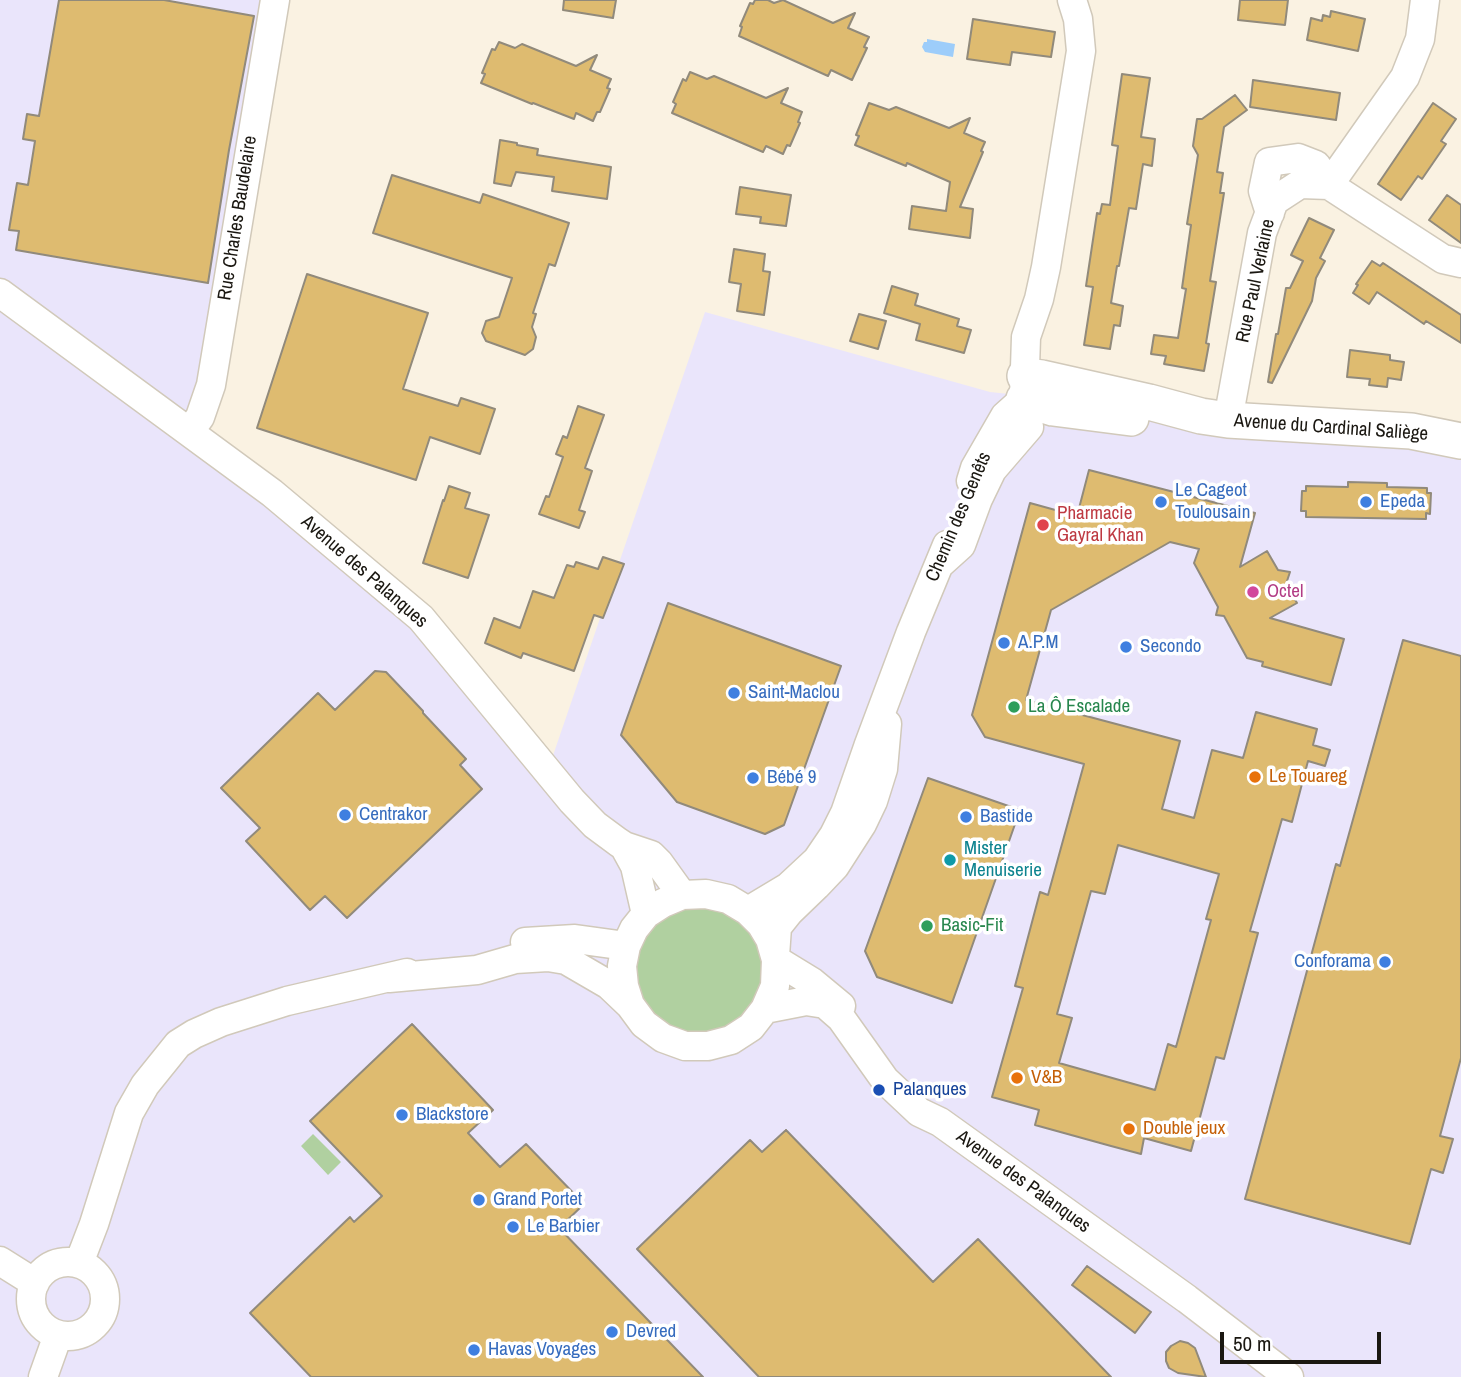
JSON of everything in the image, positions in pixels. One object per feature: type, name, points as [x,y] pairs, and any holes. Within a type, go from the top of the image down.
[{"type":"main road","name":"Avenue du Cardinal Saliège","points":[[1024,388],[1042,378],[1214,418],[1411,431],[1461,441]]},
{"type":"street","name":"Rue Charles Baudelaire","points":[[189,432],[200,417],[211,385],[275,0]]},
{"type":"street","points":[[1024,388],[1026,337],[1046,267],[1081,51],[1072,0]]},
{"type":"street","points":[[1425,0],[1420,39],[1405,77],[1329,185],[1443,259],[1461,263]]},
{"type":"street","name":"Rue Paul Verlaine","points":[[1214,418],[1262,233],[1274,201],[1300,184],[1329,185]]},
{"type":"street","name":"Avenue des Palanques","points":[[0,293],[272,493],[421,618],[572,801],[596,825],[624,846],[651,855],[682,895]]},
{"type":"street","name":"Chemin des Genêts","points":[[748,911],[788,887],[817,860],[834,835],[845,813],[975,468],[1024,388]]},
{"type":"street","points":[[389,978],[477,970],[515,959],[548,957],[566,960],[610,985],[644,1024],[663,1038],[685,1046],[708,1046],[731,1040],[751,1027],[765,1009],[775,986],[777,927],[835,866],[862,824],[873,801],[883,769],[888,693]]},
{"type":"street","points":[[624,846],[635,866],[646,914]]},
{"type":"street","points":[[630,1005],[622,966],[626,946],[634,929],[646,914],[663,902],[682,895],[706,894],[728,899],[748,911],[761,924],[770,939],[775,958],[812,982],[858,1021],[926,1101],[940,1122]]},
{"type":"street","points":[[79,1263],[129,1113],[145,1085],[178,1044],[194,1034],[221,1022],[287,1001],[527,942],[575,939],[626,946]]},
{"type":"street","name":"Avenue des Palanques","points":[[765,1009],[806,1001],[825,1004],[841,1018],[885,1080],[919,1112],[940,1122],[1187,1299],[1289,1377]]},
{"type":"street","points":[[0,1261],[35,1283]]},
{"type":"street","points":[[79,1263],[96,1273],[103,1284],[106,1297],[104,1310],[98,1321],[83,1333],[58,1335],[40,1323],[33,1312],[31,1299],[35,1283],[43,1272],[54,1265],[79,1263]]},
{"type":"street","points":[[43,1377],[58,1335]]},
{"type":"shaded area","points":[[0,0],[275,0],[189,432],[421,618],[548,770],[705,312],[990,392],[1461,441],[1461,1377],[0,1377]]},
{"type":"green space","points":[[700,906],[724,911],[745,925],[759,946],[764,970],[759,994],[745,1015],[724,1029],[700,1034],[676,1029],[655,1015],[641,994],[636,970],[641,946],[655,925],[676,911]]},
{"type":"green space","points":[[313,1134],[341,1162],[328,1175],[301,1146]]},
{"type":"water","points":[[927,39],[955,44],[953,57],[925,52],[922,47]]},
{"type":"building","points":[[59,0],[164,0],[254,16],[208,283],[16,250],[19,231],[9,230],[17,183],[28,185],[35,141],[23,139],[27,114],[39,116]]},
{"type":"building","points":[[564,0],[616,0],[613,18],[563,10]]},
{"type":"building","points":[[755,0],[774,3],[783,0],[833,23],[855,13],[848,28],[869,37],[864,47],[867,48],[852,80],[831,70],[828,76],[739,36],[740,26],[750,3],[753,4]]},
{"type":"building","points":[[1240,0],[1288,0],[1285,25],[1238,20]]},
{"type":"building","points":[[1331,11],[1365,19],[1358,51],[1307,40],[1311,18],[1322,21],[1323,15],[1330,17]]},
{"type":"building","points":[[973,19],[1055,32],[1051,57],[1012,52],[1010,65],[967,59]]},
{"type":"building","points":[[499,42],[515,48],[522,44],[576,66],[597,55],[590,70],[611,79],[607,88],[610,89],[600,112],[597,112],[593,121],[576,113],[574,119],[481,83],[485,74],[482,73],[492,49],[495,50]]},
{"type":"building","points":[[690,72],[707,79],[714,76],[766,98],[788,88],[781,103],[802,112],[790,146],[787,145],[783,154],[766,146],[763,152],[672,113],[676,104],[673,102],[683,79],[686,81]]},
{"type":"building","points":[[1122,74],[1150,78],[1141,137],[1155,139],[1152,166],[1143,164],[1136,209],[1129,208],[1111,303],[1123,306],[1120,326],[1114,325],[1110,349],[1084,345],[1093,287],[1086,286],[1097,213],[1100,214],[1102,204],[1110,205],[1118,146],[1112,145]]},
{"type":"building","points":[[1253,80],[1340,93],[1336,120],[1250,107]]},
{"type":"building","points":[[1235,95],[1247,110],[1224,127],[1217,172],[1223,173],[1220,193],[1224,193],[1210,281],[1216,282],[1204,371],[1164,364],[1166,356],[1151,354],[1154,335],[1178,338],[1186,289],[1182,288],[1191,225],[1187,224],[1198,155],[1193,146],[1197,119],[1202,119]]},
{"type":"building","points":[[869,103],[889,110],[896,107],[949,128],[970,118],[964,133],[985,142],[960,207],[973,209],[970,238],[909,229],[912,206],[946,211],[950,182],[855,145],[859,136],[856,135]]},
{"type":"building","points":[[1433,103],[1456,119],[1441,141],[1446,144],[1422,179],[1418,176],[1401,200],[1378,184]]},
{"type":"building","points":[[500,140],[538,149],[537,155],[611,167],[607,199],[552,191],[554,177],[516,172],[511,186],[494,183]]},
{"type":"building","points":[[392,175],[480,203],[483,194],[569,223],[555,266],[549,264],[533,313],[536,314],[532,327],[536,337],[533,349],[525,355],[486,341],[482,333],[486,321],[499,317],[512,278],[373,233]]},
{"type":"building","points":[[740,187],[791,195],[786,226],[760,223],[761,217],[736,214]]},
{"type":"building","points":[[1447,195],[1461,205],[1461,243],[1429,220]]},
{"type":"building","points":[[1309,218],[1334,230],[1320,258],[1325,261],[1316,278],[1312,301],[1272,383],[1268,382],[1286,288],[1290,288],[1303,261],[1291,255]]},
{"type":"building","points":[[734,249],[765,254],[763,271],[770,272],[764,315],[737,311],[741,284],[729,282]]},
{"type":"building","points":[[1372,261],[1380,266],[1383,263],[1461,315],[1461,343],[1426,321],[1424,324],[1377,292],[1369,304],[1353,293]]},
{"type":"building","points":[[307,274],[428,313],[403,389],[458,406],[461,398],[495,409],[480,454],[430,437],[416,480],[257,428]]},
{"type":"building","points":[[892,286],[918,294],[915,305],[959,319],[957,326],[971,330],[964,353],[916,340],[920,324],[884,313]]},
{"type":"building","points":[[859,314],[886,321],[878,349],[850,341]]},
{"type":"building","points":[[1350,350],[1390,355],[1390,360],[1404,362],[1401,380],[1388,378],[1387,387],[1369,385],[1370,379],[1347,377]]},
{"type":"building","points":[[578,406],[604,415],[585,468],[592,471],[579,510],[585,512],[579,528],[539,514],[546,496],[549,497],[563,457],[556,454],[563,436],[567,438]]},
{"type":"building","points":[[1089,470],[1255,513],[1240,567],[1267,551],[1278,570],[1290,572],[1286,584],[1297,603],[1270,618],[1344,639],[1331,685],[1262,666],[1263,662],[1247,658],[1224,616],[1216,615],[1218,607],[1194,563],[1199,549],[1170,542],[1051,610],[1026,700],[1180,741],[1162,809],[1194,818],[1212,750],[1243,758],[1256,712],[1317,729],[1313,745],[1330,750],[1325,766],[1308,761],[1292,822],[1282,819],[1250,931],[1258,933],[1224,1059],[1216,1057],[1191,1151],[1144,1138],[1141,1154],[1111,1146],[1035,1125],[1039,1110],[992,1097],[1023,988],[1015,986],[1040,892],[1048,895],[1084,764],[985,737],[972,715],[1030,503],[1077,516]],"holes":[[[1118,845],[1219,874],[1206,919],[1211,920],[1176,1047],[1168,1044],[1155,1090],[1059,1063],[1072,1018],[1057,1014],[1091,891],[1105,894]]]},
{"type":"building","name":"Epeda","points":[[1348,482],[1427,488],[1427,493],[1431,493],[1430,514],[1426,513],[1426,519],[1306,517],[1306,511],[1301,511],[1302,491],[1306,491],[1306,486],[1348,487]]},
{"type":"building","points":[[449,486],[470,493],[465,508],[489,515],[468,578],[423,563]]},
{"type":"building","points":[[603,557],[624,564],[603,618],[594,615],[574,671],[523,653],[521,658],[485,643],[494,618],[520,628],[533,591],[554,598],[567,565],[574,567],[576,562],[598,569]]},
{"type":"building","name":"Saint-Maclou","points":[[668,603],[841,666],[784,825],[765,834],[677,802],[621,735]]},
{"type":"building","name":"Conforama","points":[[1403,640],[1461,656],[1461,1058],[1440,1136],[1453,1139],[1443,1173],[1431,1169],[1410,1244],[1245,1199],[1336,864],[1340,866]]},
{"type":"building","points":[[375,671],[386,672],[423,711],[466,759],[460,765],[482,789],[347,918],[325,896],[310,910],[246,841],[260,828],[221,788],[318,693],[335,710]]},
{"type":"building","points":[[928,778],[1020,810],[952,1003],[877,977],[865,951]]},
{"type":"building","name":"Grand Portet","points":[[412,1024],[493,1110],[468,1133],[500,1167],[526,1144],[584,1204],[559,1228],[703,1377],[311,1377],[250,1313],[350,1217],[354,1222],[382,1196],[310,1121]]},
{"type":"building","points":[[786,1130],[933,1282],[978,1239],[1111,1377],[759,1377],[637,1249],[750,1140],[762,1152]]},
{"type":"building","points":[[1087,1266],[1151,1312],[1135,1333],[1072,1285]]},
{"type":"building","points":[[1180,1341],[1195,1348],[1206,1377],[1178,1373],[1169,1368],[1166,1352]]},
{"type":"place","name":"Le Cageot Toulousain","points":[[1161,502]]},
{"type":"place","name":"Epeda","points":[[1366,502]]},
{"type":"place","name":"Pharmacie Gayral Khan","points":[[1043,525]]},
{"type":"place","name":"Octel","points":[[1253,592]]},
{"type":"place","name":"A.P.M","points":[[1004,643]]},
{"type":"place","name":"Secondo","points":[[1126,647]]},
{"type":"place","name":"Saint-Maclou","points":[[734,693]]},
{"type":"place","name":"La Ô Escalade","points":[[1014,707]]},
{"type":"place","name":"Le Touareg","points":[[1255,777]]},
{"type":"place","name":"Bébé 9","points":[[753,778]]},
{"type":"place","name":"Centrakor","points":[[345,815]]},
{"type":"place","name":"Bastide","points":[[966,817]]},
{"type":"place","name":"Mister Menuiserie","points":[[950,860]]},
{"type":"place","name":"Basic-Fit","points":[[927,926]]},
{"type":"place","name":"Conforama","points":[[1385,962]]},
{"type":"place","name":"V&B","points":[[1017,1078]]},
{"type":"place","name":"Palanques","points":[[879,1090]]},
{"type":"place","name":"Blackstore","points":[[402,1115]]},
{"type":"place","name":"Double jeux","points":[[1129,1129]]},
{"type":"place","name":"Grand Portet","points":[[479,1200]]},
{"type":"place","name":"Le Barbier","points":[[513,1227]]},
{"type":"place","name":"Devred","points":[[612,1332]]},
{"type":"place","name":"Havas Voyages","points":[[474,1350]]}]
